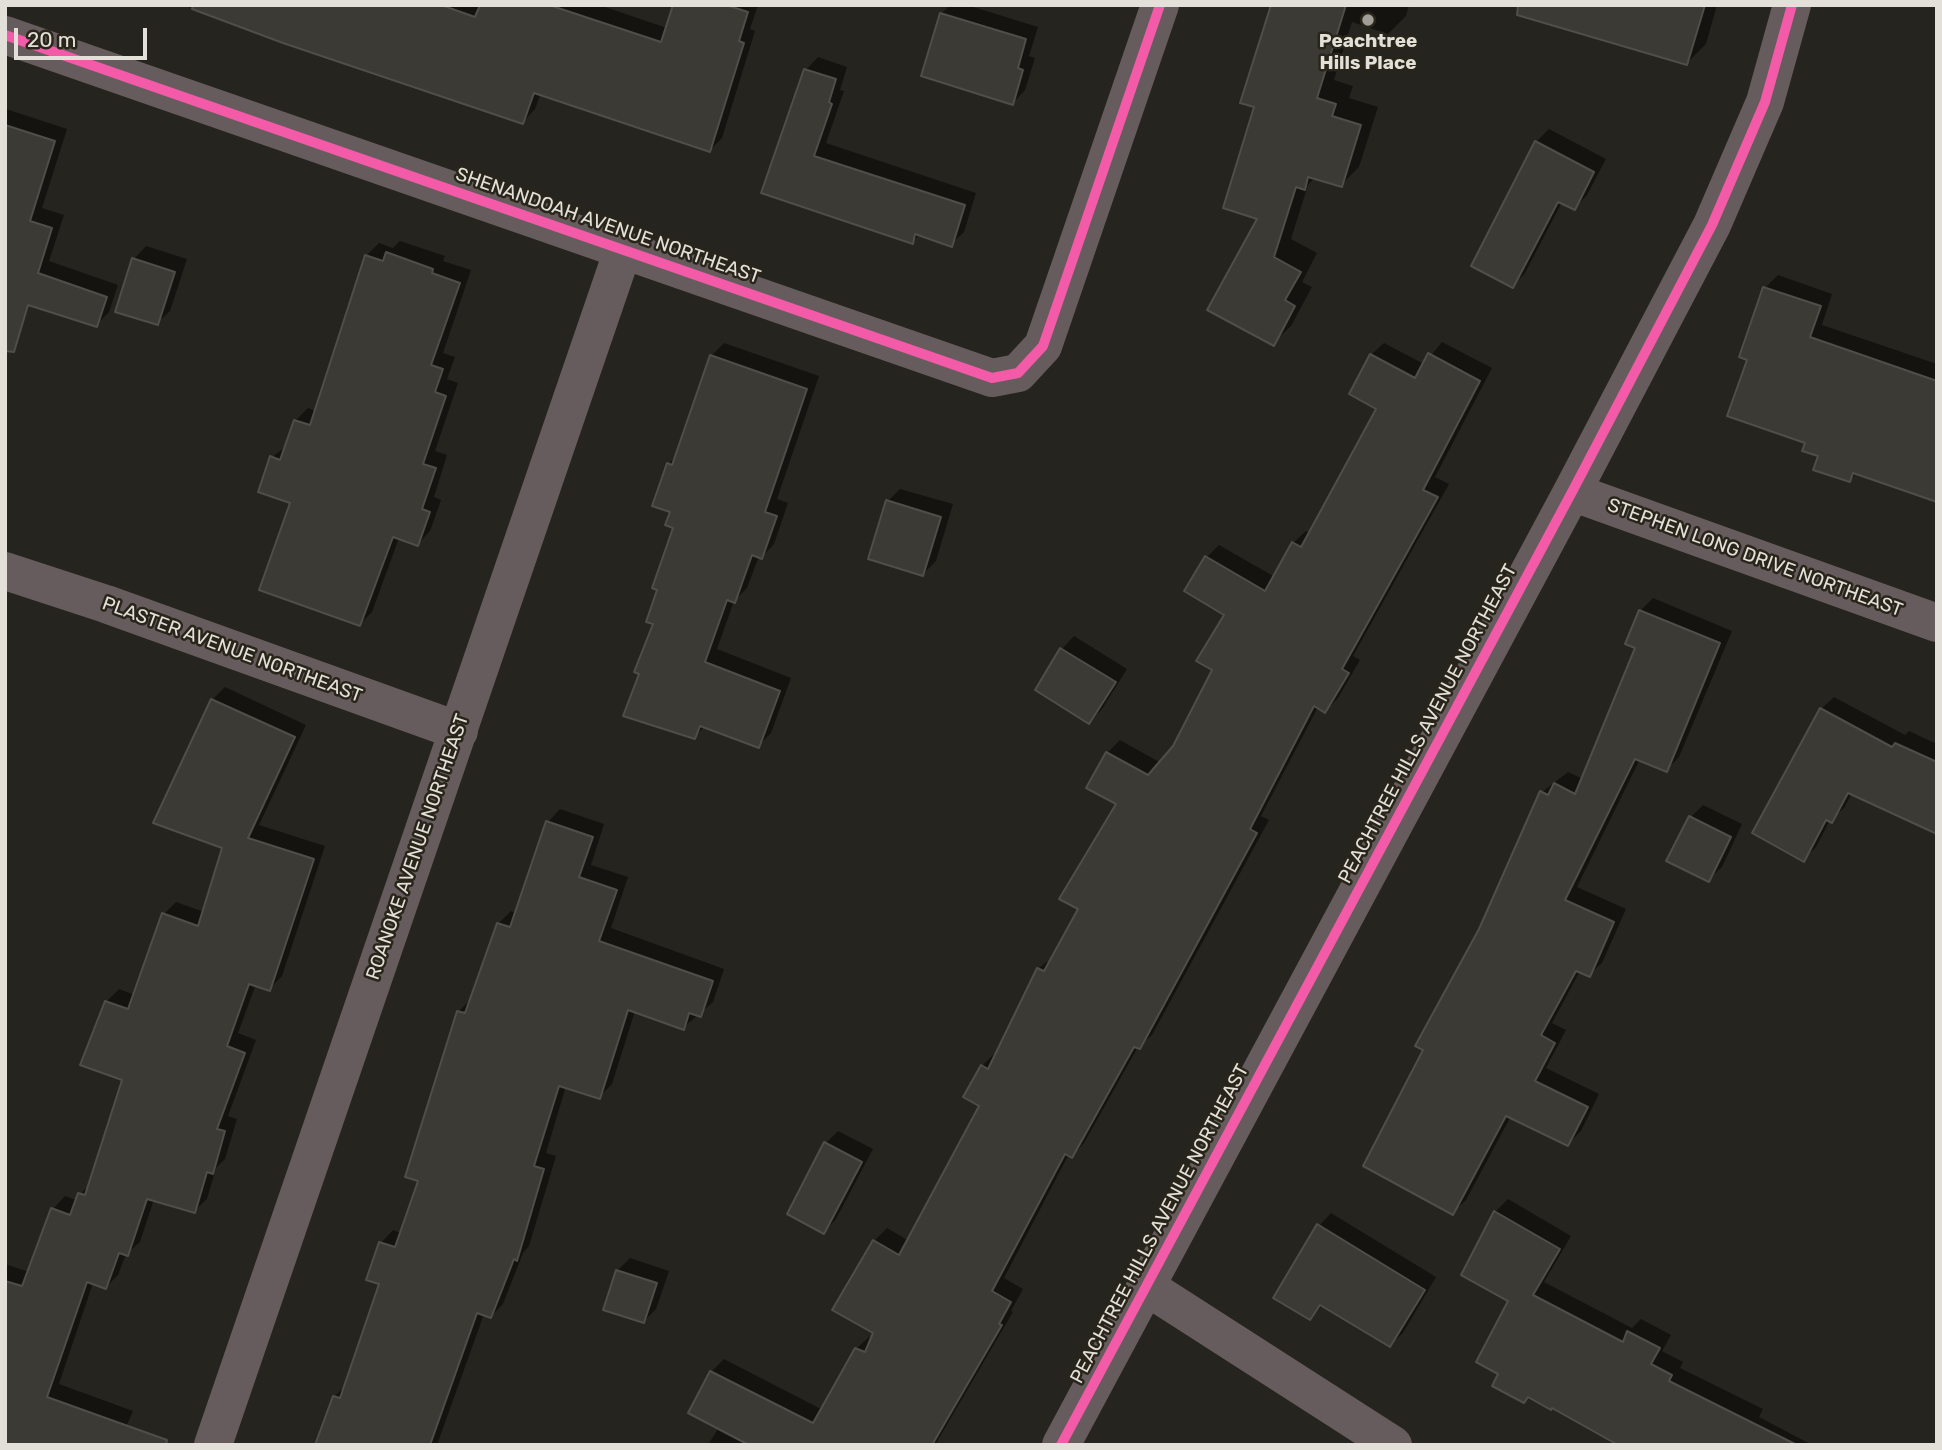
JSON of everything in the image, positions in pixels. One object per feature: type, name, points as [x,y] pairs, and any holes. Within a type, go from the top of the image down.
[{"type":"street","name":"SHENANDOAH AVENUE NORTHEAST","points":[[5,35],[992,378],[1017,373],[1042,346],[1160,5]]},
{"type":"street","name":"PEACHTREE HILLS AVENUE NORTHEAST","points":[[1061,1445],[1572,492],[1712,225],[1765,102],[1792,5]]},
{"type":"street","name":"ROANOKE AVENUE NORTHEAST","points":[[213,1445],[623,250]]},
{"type":"street","name":"STEPHEN LONG DRIVE NORTHEAST","points":[[1572,492],[1937,623]]},
{"type":"street","name":"PLASTER AVENUE NORTHEAST","points":[[5,571],[119,609],[458,731]]},
{"type":"street","points":[[1147,1287],[1393,1445]]},
{"type":"building","points":[[193,5],[441,5],[475,17],[480,5],[549,5],[661,42],[673,5],[726,5],[748,12],[739,41],[744,43],[710,152],[534,93],[523,124],[283,43],[192,9]]},
{"type":"building","points":[[1271,5],[1346,5],[1317,98],[1336,104],[1332,116],[1361,125],[1342,187],[1308,177],[1305,190],[1296,187],[1274,257],[1301,272],[1285,300],[1295,306],[1274,346],[1207,310],[1257,219],[1223,208],[1254,107],[1240,103]]},
{"type":"building","points":[[1518,5],[1705,5],[1687,65],[1517,15]]},
{"type":"building","points":[[940,13],[1026,39],[1018,68],[1023,70],[1013,105],[921,76]]},
{"type":"building","points":[[804,69],[836,79],[829,102],[832,104],[814,156],[965,205],[952,247],[915,234],[913,244],[761,193]]},
{"type":"building","points":[[5,125],[55,141],[30,221],[52,228],[38,273],[107,297],[97,327],[28,305],[14,352],[5,351]]},
{"type":"building","points":[[1535,141],[1594,172],[1575,210],[1558,202],[1513,288],[1471,266]]},
{"type":"building","points":[[386,252],[433,269],[432,273],[460,283],[431,365],[443,369],[435,392],[446,396],[423,464],[436,468],[422,509],[430,512],[418,546],[393,537],[360,626],[259,590],[290,503],[258,492],[270,456],[280,460],[294,420],[310,425],[365,255],[383,261]]},
{"type":"building","points":[[132,258],[175,272],[158,325],[115,312]]},
{"type":"building","points":[[1763,287],[1821,306],[1810,337],[1937,381],[1937,502],[1853,473],[1850,482],[1813,470],[1818,456],[1802,451],[1805,443],[1727,416],[1747,360],[1739,357]]},
{"type":"building","points":[[1428,353],[1480,381],[1423,490],[1438,497],[1342,669],[1349,673],[1325,713],[1314,706],[1250,829],[1257,833],[1140,1049],[1134,1047],[1072,1158],[1065,1154],[992,1291],[1011,1302],[999,1324],[1002,1325],[932,1445],[749,1445],[688,1413],[710,1371],[813,1423],[855,1348],[865,1352],[873,1333],[832,1310],[873,1240],[899,1255],[979,1106],[963,1097],[981,1065],[988,1069],[1037,968],[1044,971],[1078,909],[1059,899],[1116,804],[1086,788],[1106,752],[1148,775],[1173,746],[1212,670],[1196,661],[1224,615],[1184,591],[1205,556],[1265,591],[1292,542],[1301,547],[1376,409],[1349,394],[1370,354],[1415,378]]},
{"type":"building","points":[[710,355],[807,389],[765,512],[777,516],[762,559],[752,555],[735,603],[727,600],[705,662],[780,691],[759,748],[700,726],[695,739],[623,716],[639,674],[634,672],[653,624],[646,622],[657,590],[652,588],[673,528],[665,525],[670,512],[652,506],[667,463],[672,465]]},
{"type":"building","points":[[886,500],[941,517],[923,576],[868,559]]},
{"type":"building","points":[[1639,610],[1720,643],[1667,772],[1635,759],[1565,900],[1614,922],[1590,977],[1576,971],[1541,1035],[1555,1043],[1535,1081],[1588,1107],[1568,1146],[1506,1116],[1453,1215],[1363,1166],[1423,1050],[1415,1046],[1479,929],[1540,791],[1548,795],[1554,783],[1575,794],[1635,648],[1625,644]]},
{"type":"building","points":[[1060,648],[1116,682],[1089,724],[1035,690]]},
{"type":"building","points":[[211,699],[295,737],[248,838],[314,859],[270,991],[249,984],[227,1046],[245,1053],[217,1129],[225,1131],[213,1174],[207,1172],[195,1213],[147,1199],[128,1256],[119,1253],[106,1289],[87,1282],[47,1397],[167,1440],[166,1445],[5,1445],[5,1281],[22,1286],[51,1208],[70,1215],[78,1193],[85,1195],[122,1080],[80,1065],[105,1001],[128,1009],[162,913],[198,926],[222,848],[153,823]]},
{"type":"building","points":[[1820,708],[1892,747],[1895,743],[1937,762],[1937,834],[1848,793],[1832,823],[1826,820],[1804,862],[1752,833]]},
{"type":"building","points":[[1689,816],[1731,837],[1709,882],[1666,861]]},
{"type":"building","points":[[546,821],[593,837],[579,877],[617,890],[599,941],[713,981],[701,1017],[689,1013],[684,1030],[628,1010],[600,1099],[559,1086],[534,1166],[544,1169],[517,1261],[514,1259],[491,1318],[477,1313],[430,1445],[315,1445],[333,1396],[340,1398],[379,1284],[366,1280],[379,1242],[395,1247],[418,1181],[405,1177],[457,1011],[465,1013],[497,923],[510,927]]},
{"type":"building","points":[[824,1142],[862,1162],[824,1234],[787,1214]]},
{"type":"building","points":[[1494,1211],[1560,1249],[1533,1295],[1623,1342],[1627,1331],[1660,1348],[1651,1364],[1672,1375],[1669,1381],[1797,1445],[1618,1445],[1552,1408],[1551,1410],[1528,1397],[1524,1403],[1492,1386],[1498,1374],[1476,1362],[1508,1301],[1461,1275]]},
{"type":"building","points":[[1317,1224],[1425,1290],[1390,1347],[1320,1305],[1310,1320],[1273,1298]]},
{"type":"building","points":[[616,1270],[657,1283],[644,1323],[603,1310]]},
{"type":"cycle path","points":[[5,35],[992,378],[1018,373],[1043,346],[1160,5]]},
{"type":"cycle path","points":[[1061,1445],[1572,492],[1712,225],[1765,102],[1792,5]]},
{"type":"place","name":"Peachtree Hills Place","points":[[1368,20]]}]
